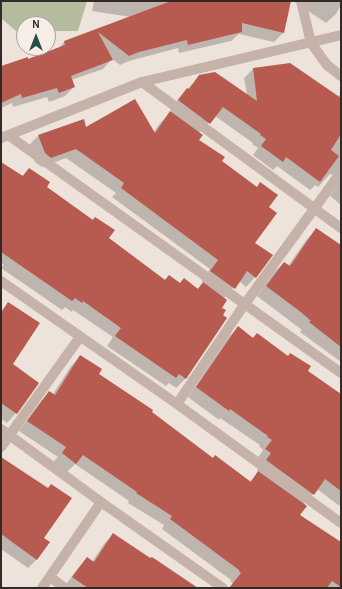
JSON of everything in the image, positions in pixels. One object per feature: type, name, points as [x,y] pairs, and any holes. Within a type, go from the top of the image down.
[{"type":"street","points":[[301,1],[311,44],[327,66],[341,76]]},
{"type":"street","points":[[5,136],[142,82],[341,36]]},
{"type":"street","points":[[142,82],[341,228]]},
{"type":"street","points":[[5,136],[341,374]]},
{"type":"street","points":[[177,404],[244,305],[341,172]]},
{"type":"street","points":[[1,281],[177,404],[341,523]]},
{"type":"street","points":[[1,447],[80,337]]},
{"type":"street","points":[[1,429],[223,588]]},
{"type":"street","points":[[42,588],[101,502]]},
{"type":"street","points":[[50,577],[65,588]]},
{"type":"green space","points":[[1,1],[87,1],[78,31],[56,31],[56,16],[16,16],[16,31],[1,18]]},
{"type":"building","points":[[171,1],[291,1],[284,33],[242,23],[242,32],[188,45],[187,40],[129,56],[98,32],[113,60],[71,76],[75,87],[59,93],[57,88],[22,98],[21,94],[1,103],[1,66],[28,57],[28,59],[36,56],[56,56],[56,48],[65,45],[64,41]]},
{"type":"building","points":[[290,63],[341,98],[341,134],[331,150],[339,156],[320,182],[286,157],[283,162],[261,146],[266,139],[223,107],[210,124],[178,100],[187,88],[189,89],[199,75],[215,72],[257,101],[253,68]]},
{"type":"building","points":[[135,99],[155,133],[170,111],[203,135],[199,140],[225,157],[222,161],[257,187],[260,182],[278,195],[269,207],[277,213],[255,243],[273,255],[256,278],[247,271],[235,289],[210,271],[218,260],[121,188],[124,183],[76,149],[51,158],[45,153],[38,135],[84,119],[86,127]]},
{"type":"building","points":[[1,162],[23,176],[29,168],[50,182],[47,187],[93,220],[95,217],[115,230],[109,238],[165,280],[169,275],[180,283],[184,278],[198,289],[203,282],[227,300],[222,308],[226,310],[223,315],[227,318],[186,379],[179,374],[176,378],[115,336],[121,328],[83,301],[82,303],[75,298],[72,301],[1,252]]},
{"type":"building","points":[[316,228],[341,245],[341,347],[309,322],[311,321],[302,313],[266,286],[284,262],[290,266]]},
{"type":"building","points":[[8,302],[40,323],[13,364],[39,383],[17,414],[1,403],[1,313]]},
{"type":"building","points":[[238,326],[253,338],[257,333],[288,356],[290,353],[311,366],[308,371],[341,394],[341,491],[325,479],[314,495],[266,460],[271,453],[265,449],[272,440],[267,437],[268,436],[230,409],[229,411],[196,387]]},
{"type":"building","points":[[80,355],[102,369],[99,374],[153,410],[152,412],[213,458],[215,455],[251,482],[258,471],[307,506],[300,515],[341,542],[341,587],[332,581],[327,588],[229,588],[241,573],[239,570],[170,519],[172,516],[136,493],[137,492],[83,455],[76,464],[62,453],[66,447],[27,421],[49,391],[55,395]]},
{"type":"building","points":[[1,457],[48,488],[51,484],[72,498],[44,538],[50,542],[37,560],[1,534]]},
{"type":"building","points":[[113,533],[198,588],[88,588],[72,577],[87,557],[94,562]]}]
